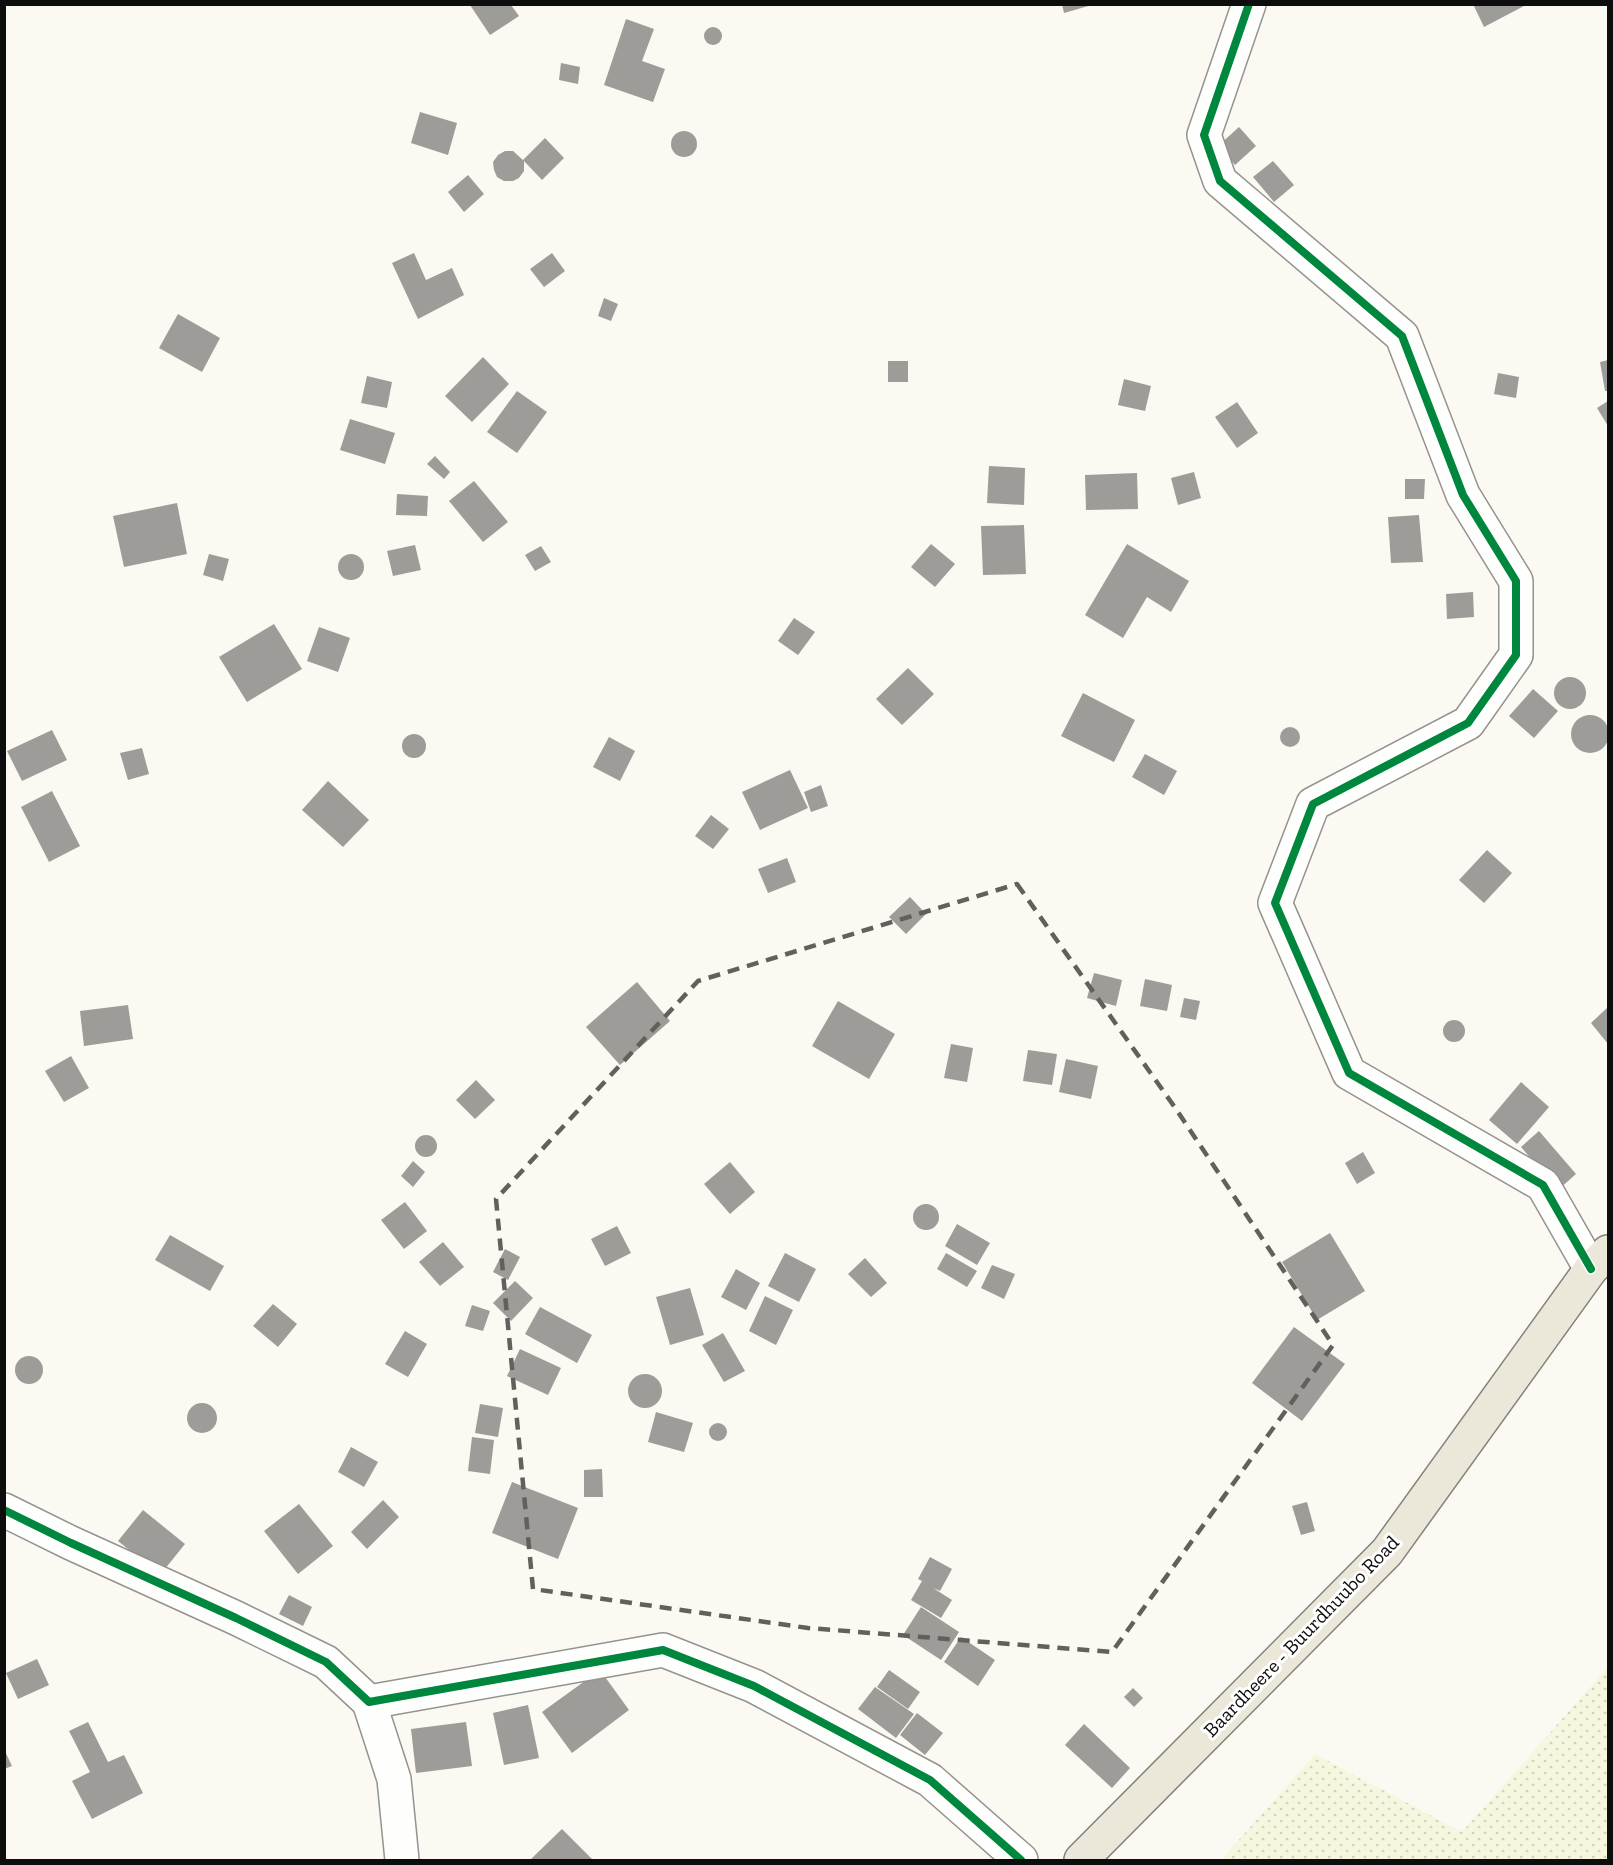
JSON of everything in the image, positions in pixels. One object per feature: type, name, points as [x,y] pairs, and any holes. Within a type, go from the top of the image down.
[{"type":"main road","name":"Baardheere - Buurdhuubo Road","points":[[1081,1860],[1387,1552],[1600,1260]]},
{"type":"street","points":[[1249,4],[1204,135],[1220,181],[1402,336],[1463,495],[1516,581],[1516,655],[1468,723],[1313,804],[1275,903],[1349,1073],[1543,1185],[1600,1260]]},
{"type":"street","points":[[4,1510],[326,1662],[369,1701],[394,1779],[402,1860]]},
{"type":"street","points":[[369,1701],[663,1650],[754,1686],[930,1780],[1021,1860]]},
{"type":"highlighted area","points":[[1017,884],[1176,1109],[1333,1345],[1112,1652],[808,1628],[533,1589],[496,1199],[698,981]]},
{"type":"green space","points":[[1608,1667],[1608,1860],[1221,1860],[1315,1754],[1462,1832]]},
{"type":"building","points":[[1062,4],[1092,4],[1092,5],[1064,13]]},
{"type":"building","points":[[1473,4],[1523,4],[1524,6],[1484,27]]},
{"type":"building","points":[[470,5],[511,5],[519,16],[490,35]]},
{"type":"building","points":[[626,19],[654,29],[642,61],[665,69],[653,102],[604,85]]},
{"type":"building","points":[[713,27],[719,30],[722,36],[719,42],[713,45],[707,42],[704,36],[707,30]]},
{"type":"building","points":[[561,63],[580,67],[578,84],[559,80]]},
{"type":"building","points":[[420,112],[457,123],[448,155],[411,143]]},
{"type":"building","points":[[1239,127],[1256,146],[1235,165],[1218,146]]},
{"type":"building","points":[[684,131],[693,135],[697,144],[693,153],[684,157],[675,153],[671,144],[675,135]]},
{"type":"building","points":[[545,138],[564,158],[542,180],[524,161],[524,171],[519,178],[504,181],[497,177],[493,162],[498,155],[505,151],[513,151],[523,160]]},
{"type":"building","points":[[1273,161],[1294,185],[1274,202],[1253,177]]},
{"type":"building","points":[[468,175],[484,194],[464,212],[448,192]]},
{"type":"building","points":[[414,253],[426,280],[452,268],[464,295],[418,319],[392,263]]},
{"type":"building","points":[[552,253],[565,271],[544,287],[530,269]]},
{"type":"building","points":[[604,298],[618,304],[611,321],[598,316]]},
{"type":"building","points":[[178,314],[220,338],[202,372],[159,348]]},
{"type":"building","points":[[483,357],[509,384],[472,422],[445,396]]},
{"type":"building","points":[[1608,360],[1608,391],[1605,391],[1600,362]]},
{"type":"building","points":[[888,361],[908,361],[908,382],[888,382]]},
{"type":"building","points":[[1498,373],[1519,377],[1516,398],[1494,394]]},
{"type":"building","points":[[367,376],[392,382],[387,408],[361,403]]},
{"type":"building","points":[[1124,379],[1151,386],[1145,411],[1118,405]]},
{"type":"building","points":[[517,391],[547,412],[517,453],[487,432]]},
{"type":"building","points":[[1608,401],[1608,426],[1597,408]]},
{"type":"building","points":[[1237,402],[1258,433],[1237,448],[1215,417]]},
{"type":"building","points":[[350,419],[395,433],[385,464],[340,450]]},
{"type":"building","points":[[435,456],[450,472],[444,479],[427,464]]},
{"type":"building","points":[[989,466],[1025,468],[1024,505],[987,503]]},
{"type":"building","points":[[1194,472],[1201,498],[1178,505],[1171,478]]},
{"type":"building","points":[[1137,473],[1138,509],[1086,510],[1085,475]]},
{"type":"building","points":[[1405,479],[1425,479],[1424,499],[1405,499]]},
{"type":"building","points":[[474,481],[508,522],[483,542],[449,501]]},
{"type":"building","points":[[397,494],[428,496],[427,516],[396,515]]},
{"type":"building","points":[[177,503],[187,554],[124,567],[113,516]]},
{"type":"building","points":[[1419,515],[1423,562],[1391,563],[1388,517]]},
{"type":"building","points":[[1024,525],[1026,574],[983,575],[981,526]]},
{"type":"building","points":[[931,544],[955,564],[935,587],[911,567]]},
{"type":"building","points":[[1127,544],[1189,581],[1171,612],[1147,597],[1123,638],[1085,615]]},
{"type":"building","points":[[415,545],[421,570],[393,576],[387,551]]},
{"type":"building","points":[[541,546],[551,562],[535,571],[525,555]]},
{"type":"building","points":[[209,554],[229,559],[223,581],[203,575]]},
{"type":"building","points":[[351,554],[360,558],[364,567],[360,576],[351,580],[342,576],[338,567],[342,558]]},
{"type":"building","points":[[1473,592],[1474,617],[1447,619],[1446,594]]},
{"type":"building","points":[[794,618],[815,632],[798,655],[778,641]]},
{"type":"building","points":[[274,624],[302,669],[247,702],[219,657]]},
{"type":"building","points":[[319,627],[350,638],[338,672],[307,661]]},
{"type":"building","points":[[908,668],[934,694],[902,725],[876,699]]},
{"type":"building","points":[[1570,677],[1581,682],[1586,693],[1581,704],[1570,709],[1559,704],[1554,693],[1559,682]]},
{"type":"building","points":[[1533,689],[1558,711],[1534,738],[1509,716]]},
{"type":"building","points":[[1083,693],[1135,720],[1114,762],[1061,736]]},
{"type":"building","points":[[1590,715],[1604,720],[1609,734],[1604,748],[1590,753],[1576,748],[1571,734],[1576,720]]},
{"type":"building","points":[[1290,727],[1297,730],[1300,737],[1297,744],[1290,747],[1283,744],[1280,737],[1283,730]]},
{"type":"building","points":[[52,730],[67,760],[22,781],[7,751]]},
{"type":"building","points":[[414,734],[423,737],[426,746],[423,755],[414,758],[405,755],[402,746],[405,737]]},
{"type":"building","points":[[609,737],[635,751],[620,781],[593,767]]},
{"type":"building","points":[[142,748],[149,774],[128,780],[120,753]]},
{"type":"building","points":[[1145,754],[1177,771],[1164,795],[1132,777]]},
{"type":"building","points":[[790,770],[808,808],[760,830],[742,792]]},
{"type":"building","points":[[328,781],[369,820],[343,847],[302,810]]},
{"type":"building","points":[[821,785],[828,806],[811,812],[804,792]]},
{"type":"building","points":[[52,791],[80,846],[49,862],[21,807]]},
{"type":"building","points":[[711,815],[729,829],[713,849],[695,836]]},
{"type":"building","points":[[1487,850],[1512,873],[1484,903],[1459,880]]},
{"type":"building","points":[[787,858],[796,882],[768,893],[758,869]]},
{"type":"building","points":[[910,897],[926,914],[906,934],[889,917]]},
{"type":"building","points":[[1094,973],[1122,980],[1116,1006],[1087,998]]},
{"type":"building","points":[[1145,979],[1172,985],[1167,1011],[1140,1006]]},
{"type":"building","points":[[637,982],[670,1021],[620,1065],[586,1027]]},
{"type":"building","points":[[1184,998],[1200,1001],[1196,1020],[1180,1017]]},
{"type":"building","points":[[838,1001],[895,1034],[869,1079],[812,1046]]},
{"type":"building","points":[[128,1005],[133,1039],[84,1046],[80,1011]]},
{"type":"building","points":[[1608,1007],[1608,1044],[1591,1023]]},
{"type":"building","points":[[1450,1020],[1458,1020],[1465,1027],[1465,1035],[1458,1042],[1450,1042],[1443,1035],[1443,1027]]},
{"type":"building","points":[[951,1044],[973,1048],[967,1082],[944,1078]]},
{"type":"building","points":[[1028,1050],[1057,1054],[1052,1085],[1023,1081]]},
{"type":"building","points":[[71,1056],[89,1088],[64,1102],[45,1071]]},
{"type":"building","points":[[1066,1059],[1098,1066],[1091,1099],[1059,1092]]},
{"type":"building","points":[[476,1080],[495,1100],[475,1119],[456,1100]]},
{"type":"building","points":[[1521,1082],[1549,1107],[1517,1144],[1489,1120]]},
{"type":"building","points":[[1539,1131],[1576,1174],[1558,1190],[1521,1147]]},
{"type":"building","points":[[426,1135],[434,1138],[437,1146],[434,1154],[426,1157],[418,1154],[415,1146],[418,1138]]},
{"type":"building","points":[[1363,1152],[1375,1173],[1357,1184],[1345,1163]]},
{"type":"building","points":[[413,1161],[425,1172],[413,1187],[401,1176]]},
{"type":"building","points":[[730,1162],[755,1192],[730,1214],[704,1184]]},
{"type":"building","points":[[405,1202],[427,1231],[404,1249],[381,1220]]},
{"type":"building","points":[[926,1204],[935,1208],[939,1217],[935,1226],[926,1230],[917,1226],[913,1217],[917,1208]]},
{"type":"building","points":[[957,1224],[990,1243],[977,1265],[945,1246]]},
{"type":"building","points":[[617,1226],[631,1253],[605,1266],[591,1239]]},
{"type":"building","points":[[1330,1233],[1365,1291],[1317,1320],[1282,1262]]},
{"type":"building","points":[[170,1235],[224,1266],[210,1291],[155,1260]]},
{"type":"building","points":[[443,1242],[464,1267],[440,1286],[419,1262]]},
{"type":"building","points":[[505,1249],[520,1257],[508,1280],[493,1272]]},
{"type":"building","points":[[785,1253],[816,1269],[799,1302],[768,1286]]},
{"type":"building","points":[[946,1253],[977,1271],[967,1287],[937,1269]]},
{"type":"building","points":[[865,1258],[887,1283],[871,1297],[848,1274]]},
{"type":"building","points":[[992,1265],[1015,1274],[1004,1299],[981,1288]]},
{"type":"building","points":[[736,1269],[760,1283],[746,1310],[721,1297]]},
{"type":"building","points":[[515,1281],[533,1298],[511,1321],[493,1303]]},
{"type":"building","points":[[690,1288],[704,1335],[670,1345],[656,1297]]},
{"type":"building","points":[[765,1296],[793,1310],[776,1345],[749,1331]]},
{"type":"building","points":[[273,1304],[297,1324],[278,1347],[253,1326]]},
{"type":"building","points":[[472,1305],[490,1311],[483,1331],[465,1326]]},
{"type":"building","points":[[540,1307],[592,1335],[577,1363],[525,1334]]},
{"type":"building","points":[[1294,1327],[1345,1364],[1302,1421],[1252,1383]]},
{"type":"building","points":[[405,1331],[427,1344],[408,1377],[385,1364]]},
{"type":"building","points":[[723,1333],[745,1371],[724,1382],[702,1345]]},
{"type":"building","points":[[520,1349],[561,1368],[548,1395],[507,1376]]},
{"type":"building","points":[[29,1356],[39,1360],[43,1370],[39,1380],[29,1384],[19,1380],[15,1370],[19,1360]]},
{"type":"building","points":[[645,1374],[657,1379],[662,1391],[657,1403],[645,1408],[633,1403],[628,1391],[633,1379]]},
{"type":"building","points":[[202,1403],[213,1407],[217,1418],[213,1429],[202,1433],[191,1429],[187,1418],[191,1407]]},
{"type":"building","points":[[480,1404],[503,1408],[498,1437],[475,1433]]},
{"type":"building","points":[[656,1412],[693,1423],[684,1452],[648,1442]]},
{"type":"building","points":[[714,1423],[722,1423],[727,1428],[725,1439],[714,1441],[709,1436],[709,1428]]},
{"type":"building","points":[[472,1437],[494,1440],[490,1474],[468,1471]]},
{"type":"building","points":[[351,1447],[378,1462],[364,1487],[338,1472]]},
{"type":"building","points":[[602,1469],[603,1497],[584,1497],[584,1470]]},
{"type":"building","points":[[512,1482],[578,1508],[558,1559],[492,1533]]},
{"type":"building","points":[[383,1500],[399,1517],[367,1549],[351,1532]]},
{"type":"building","points":[[1307,1502],[1315,1531],[1301,1535],[1292,1506]]},
{"type":"building","points":[[299,1504],[333,1546],[298,1574],[264,1531]]},
{"type":"building","points":[[143,1510],[185,1544],[160,1575],[118,1541]]},
{"type":"building","points":[[930,1557],[952,1569],[940,1591],[933,1588],[952,1600],[941,1618],[911,1600],[922,1581],[918,1579]]},
{"type":"building","points":[[289,1595],[312,1607],[303,1626],[279,1614]]},
{"type":"building","points":[[921,1607],[959,1632],[941,1660],[903,1635]]},
{"type":"building","points":[[961,1637],[995,1660],[978,1686],[944,1662]]},
{"type":"building","points":[[37,1659],[49,1685],[18,1699],[6,1673]]},
{"type":"building","points":[[600,1670],[629,1710],[572,1753],[542,1712]]},
{"type":"building","points":[[889,1670],[920,1692],[908,1709],[877,1687]]},
{"type":"building","points":[[875,1687],[914,1714],[896,1738],[858,1709]]},
{"type":"building","points":[[1133,1688],[1143,1698],[1134,1707],[1124,1697]]},
{"type":"building","points":[[528,1705],[539,1758],[504,1765],[493,1713]]},
{"type":"building","points":[[917,1713],[943,1733],[925,1755],[900,1735]]},
{"type":"building","points":[[88,1722],[108,1762],[124,1755],[143,1793],[92,1819],[72,1781],[90,1772],[69,1731]]},
{"type":"building","points":[[466,1722],[472,1766],[416,1773],[411,1729]]},
{"type":"building","points":[[1084,1724],[1130,1768],[1112,1788],[1065,1745]]},
{"type":"building","points":[[4,1749],[12,1766],[4,1769]]},
{"type":"building","points":[[562,1829],[593,1860],[530,1860]]},
{"type":"cycle path","points":[[1249,4],[1204,135],[1220,181],[1402,336],[1463,495],[1516,581],[1516,655],[1468,723],[1313,804],[1275,903],[1349,1073],[1543,1185],[1591,1269]]},
{"type":"cycle path","points":[[4,1510],[326,1662],[369,1702],[663,1650],[754,1686],[930,1780],[1021,1860]]}]
